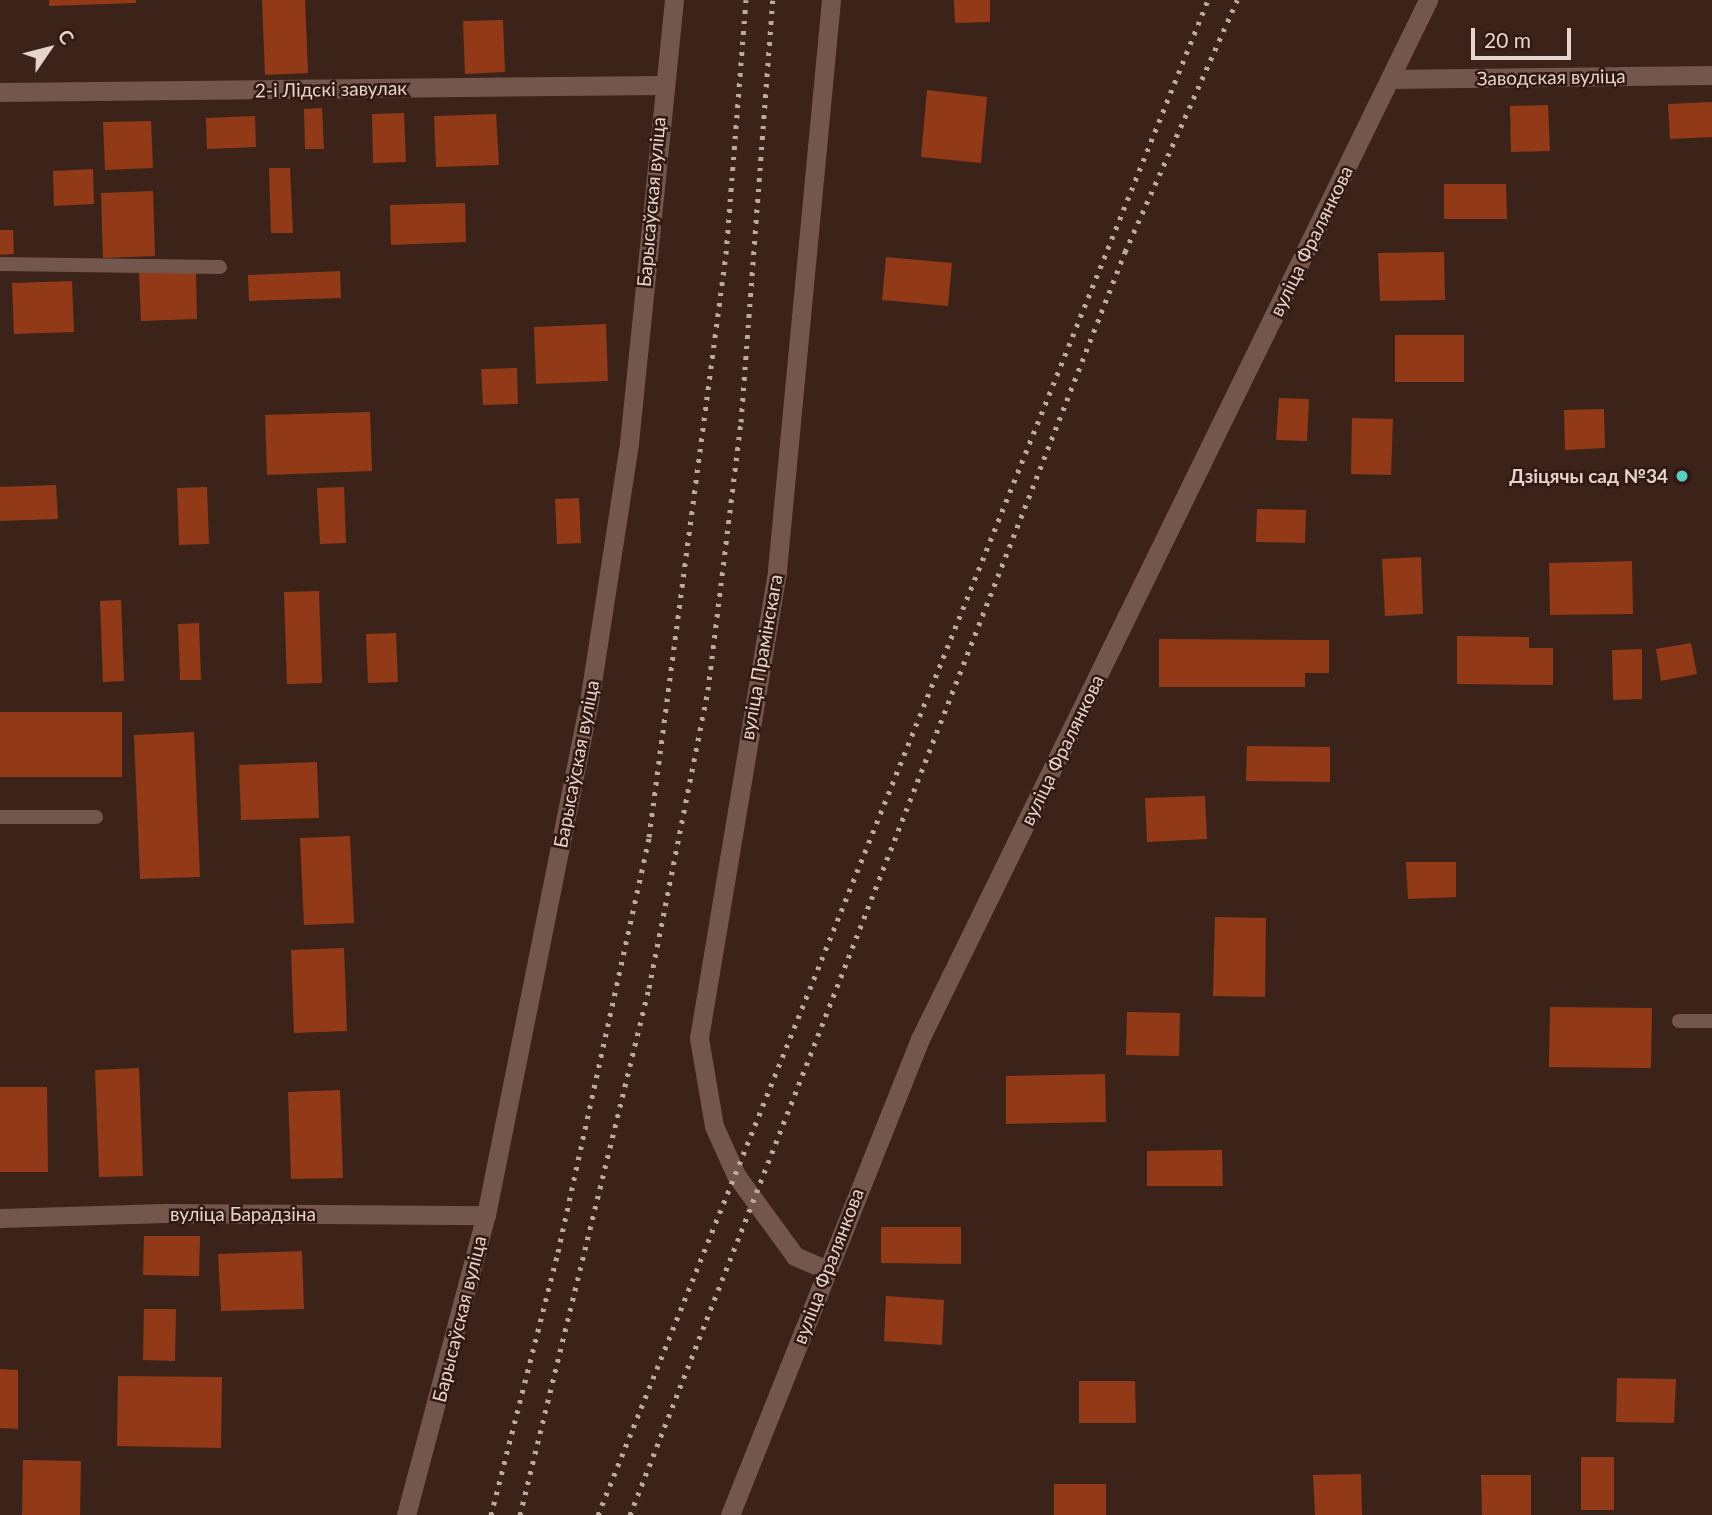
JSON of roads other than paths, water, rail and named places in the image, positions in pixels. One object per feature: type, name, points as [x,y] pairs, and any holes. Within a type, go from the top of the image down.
[{"type":"street","name":"Барысаўская вуліца","points":[[406,1515],[486,1215],[591,688],[629,443],[662,85],[674,0]]},
{"type":"street","name":"вуліца Прамінскага","points":[[825,1269],[795,1256],[736,1175],[714,1126],[699,1038],[777,570],[831,0]]},
{"type":"street","name":"вуліца Фралянкова","points":[[730,1515],[825,1269],[920,1039],[1428,0]]},
{"type":"street","name":"Заводская вуліца","points":[[1390,79],[1712,75]]},
{"type":"street","name":"2-і Лідскі завулак","points":[[0,92],[662,85]]},
{"type":"street","name":"вуліца Барадзіна","points":[[0,1217],[165,1213],[486,1215]]},
{"type":"lane","points":[[0,264],[220,267]]},
{"type":"lane","points":[[0,817],[96,817]]},
{"type":"lane","points":[[1679,1021],[1712,1021]]},
{"type":"railway","points":[[491,1515],[558,1252],[649,837],[726,254],[746,0]]},
{"type":"railway","points":[[520,1515],[649,988],[708,690],[741,422],[773,0]]},
{"type":"railway","points":[[598,1515],[1208,0]]},
{"type":"railway","points":[[630,1515],[1125,252],[1237,0]]},
{"type":"place","name":"Дзіцячы сад №34","points":[[1682,476]]}]
